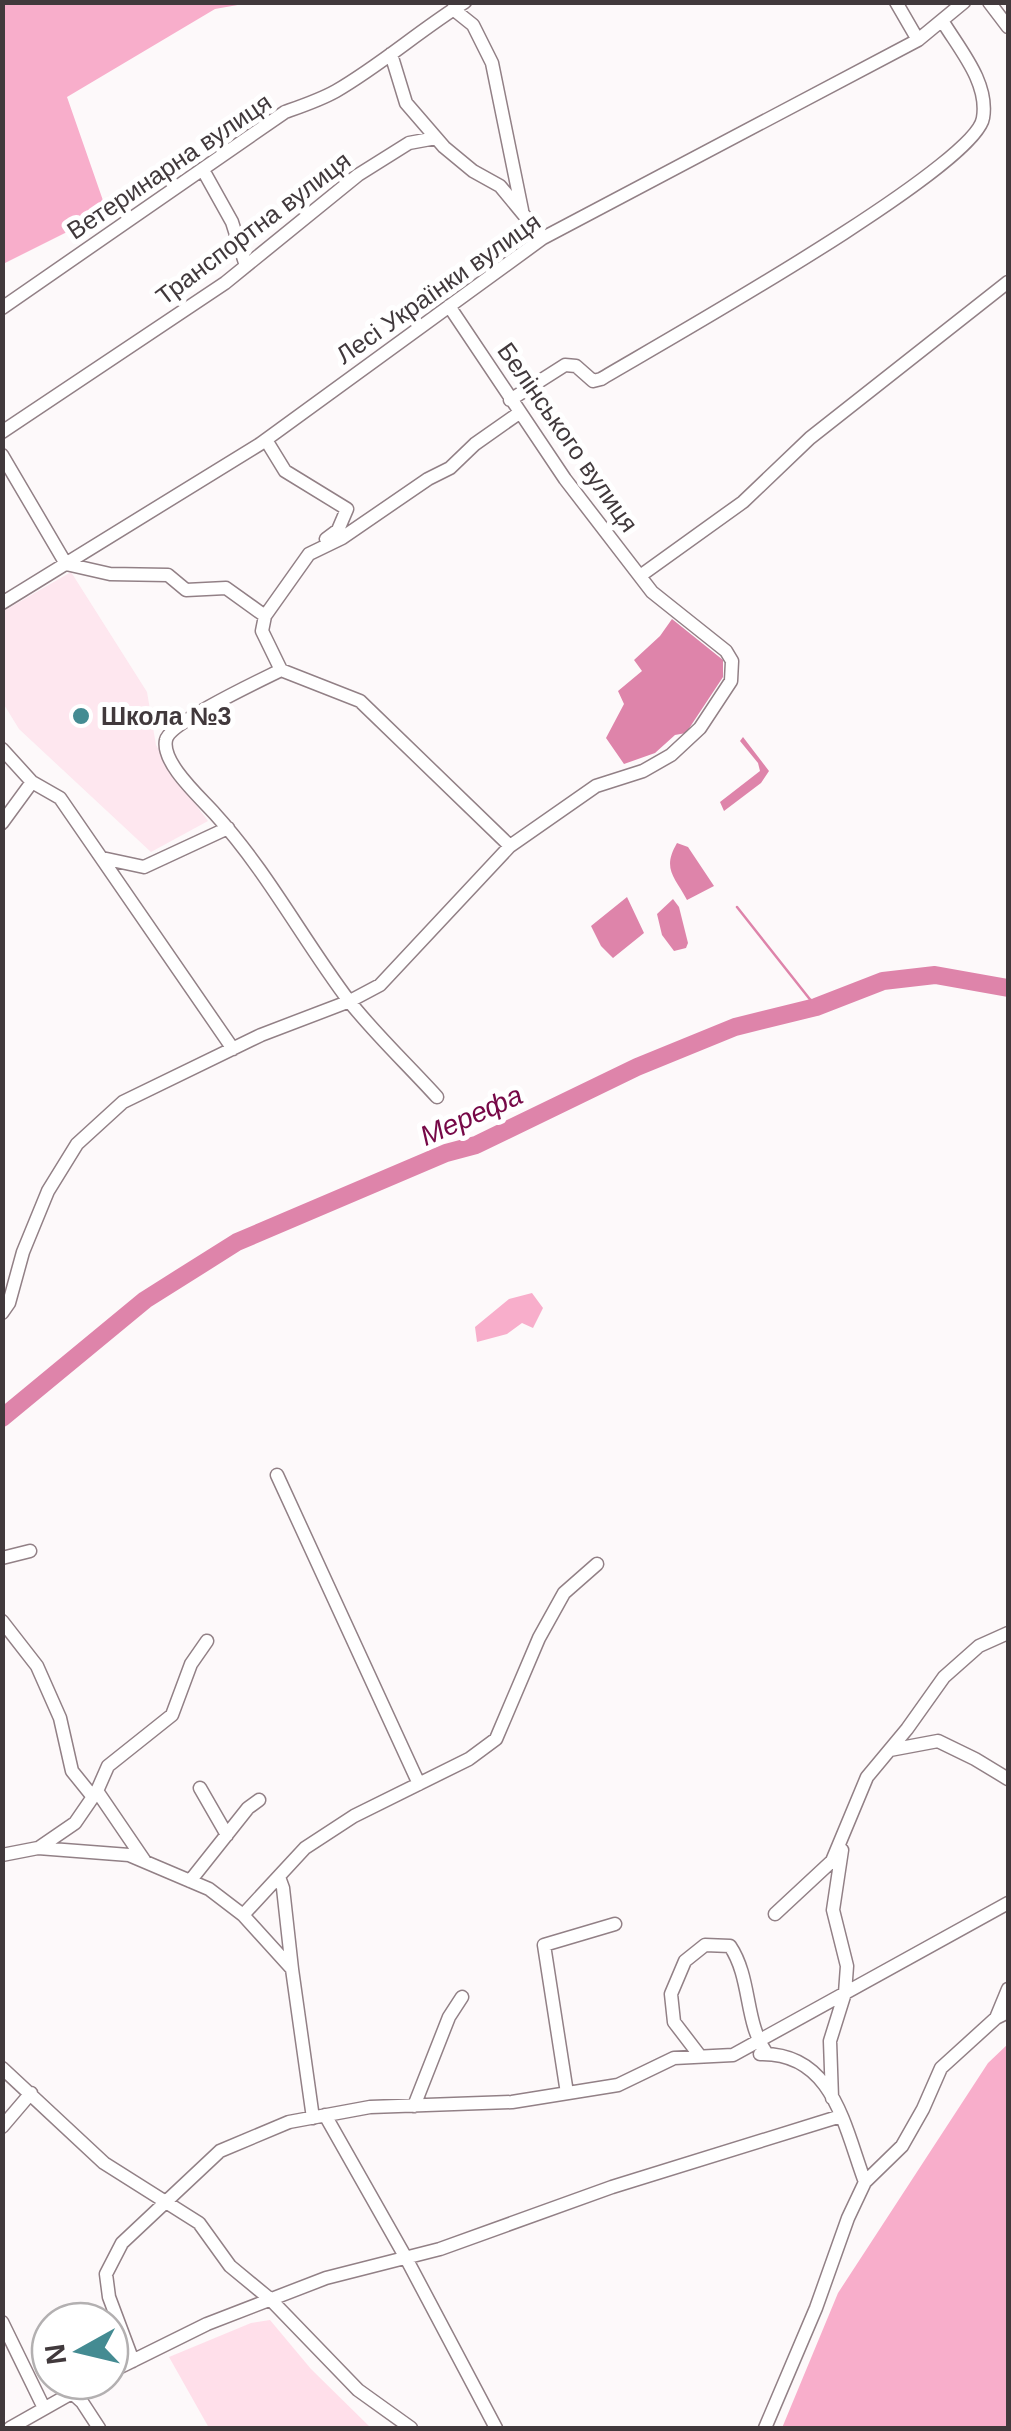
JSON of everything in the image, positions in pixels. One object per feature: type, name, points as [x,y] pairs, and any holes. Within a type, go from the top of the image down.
[{"type":"street","points":[[896,2],[918,40]]},
{"type":"street","name":"Лесі Українки вулиця","points":[[2,603],[266,440],[543,238],[918,40],[964,2]]},
{"type":"street","points":[[988,2],[1008,27]]},
{"type":"street","points":[[459,6],[473,24],[492,63],[522,212]]},
{"type":"street","name":"Ветеринарна вулиця","points":[[2,308],[285,112],[332,94],[392,54],[419,30],[459,6]]},
{"type":"street","points":[[510,400],[565,365],[576,366],[593,381],[601,379],[865,221],[968,144],[983,123],[984,98],[975,74],[943,22]]},
{"type":"street","points":[[392,54],[406,102],[436,138],[473,171],[500,186],[543,238]]},
{"type":"street","name":"Транспортна вулиця","points":[[2,432],[246,266],[358,175],[409,143],[436,138]]},
{"type":"street","points":[[203,170],[232,222],[246,266]]},
{"type":"street","points":[[640,576],[743,502],[810,438],[1008,282]]},
{"type":"street","name":"Белінського вулиця","points":[[2,1313],[9,1304],[23,1252],[48,1191],[78,1144],[122,1102],[233,1048],[350,1002],[380,986],[510,846],[596,786],[643,771],[671,755],[700,728],[731,681],[732,661],[726,651],[652,592],[519,414],[449,306]]},
{"type":"street","points":[[309,554],[342,538],[450,468],[475,444],[519,414]]},
{"type":"street","points":[[266,440],[285,470],[347,509],[338,530],[309,554],[265,616],[262,631],[281,670],[360,701],[510,846]]},
{"type":"street","points":[[2,455],[66,564],[110,574],[168,575],[186,590],[226,588],[265,616]]},
{"type":"street","points":[[281,670],[188,717],[171,730],[165,741],[168,759],[228,828],[350,1002],[437,1096]]},
{"type":"street","points":[[2,748],[32,782],[60,798],[233,1048]]},
{"type":"street","points":[[2,823],[32,782]]},
{"type":"street","points":[[102,858],[144,867],[228,828]]},
{"type":"street","points":[[277,1475],[419,1784]]},
{"type":"street","points":[[2,1558],[30,1551]]},
{"type":"street","points":[[243,1915],[289,1862],[321,1837],[354,1816],[469,1759],[496,1739],[539,1638],[564,1594],[598,1564]]},
{"type":"street","points":[[2,1621],[36,1666],[60,1718],[72,1771],[95,1794],[145,1862]]},
{"type":"street","points":[[775,1914],[832,1860],[867,1777],[944,1677],[979,1646],[1008,1632]]},
{"type":"street","points":[[38,1848],[76,1823],[108,1766],[172,1715],[191,1664],[206,1641]]},
{"type":"street","points":[[890,1750],[938,1742],[1008,1780]]},
{"type":"street","points":[[200,1788],[226,1835]]},
{"type":"street","points":[[190,1881],[248,1808],[259,1800]]},
{"type":"street","points":[[832,2098],[830,2040],[845,1993],[847,1966],[833,1910],[844,1831]]},
{"type":"street","points":[[2,1854],[38,1848],[129,1855],[209,1890],[243,1915],[292,1970]]},
{"type":"street","points":[[279,1877],[284,1888],[292,1970],[319,2117],[406,2258],[496,2428]]},
{"type":"street","points":[[733,2055],[1008,1903]]},
{"type":"street","points":[[567,2093],[544,1945],[615,1924]]},
{"type":"street","points":[[700,2056],[674,2022],[671,1994],[685,1961],[705,1945],[730,1946],[742,1964],[758,2042],[766,2054]]},
{"type":"street","points":[[764,2428],[865,2182],[902,2146],[941,2068],[1002,2015],[1008,1989]]},
{"type":"street","points":[[414,2106],[449,2017],[462,1997]]},
{"type":"street","points":[[133,2361],[109,2296],[106,2274],[122,2243],[220,2151],[289,2122],[370,2107],[512,2102],[618,2085],[674,2058],[766,2054],[802,2060],[822,2077],[865,2182]]},
{"type":"street","points":[[2,2068],[104,2162],[199,2223],[230,2266],[270,2299],[358,2390],[411,2428]]},
{"type":"street","points":[[2,2127],[31,2092]]},
{"type":"street","points":[[130,2362],[207,2324],[326,2278],[440,2249],[612,2187],[840,2116]]},
{"type":"street","points":[[2,2322],[44,2408]]},
{"type":"street","points":[[10,2428],[65,2401]]},
{"type":"street","points":[[80,2401],[98,2428]]},
{"type":"shaded area","points":[[3,2],[249,3],[215,9],[67,97],[107,212],[3,264]]},
{"type":"shaded area","name":"Школа №3","points":[[71,572],[147,692],[156,745],[208,821],[151,852],[19,729],[3,703],[2,612]]},
{"type":"shaded area","points":[[672,619],[723,660],[723,677],[686,733],[675,735],[655,753],[624,764],[606,738],[624,704],[618,691],[642,671],[634,660]]},
{"type":"shaded area","points":[[743,737],[769,771],[761,783],[724,811],[720,802],[760,771],[740,741]]},
{"type":"shaded area","points":[[677,843],[688,847],[714,886],[687,900],[670,866]]},
{"type":"shaded area","points":[[627,897],[644,933],[613,958],[601,946],[591,926]]},
{"type":"shaded area","points":[[673,899],[679,907],[688,943],[686,948],[674,951],[662,935],[657,914]]},
{"type":"shaded area","points":[[532,1293],[543,1308],[533,1328],[522,1323],[507,1334],[477,1342],[475,1327],[509,1299]]},
{"type":"shaded area","points":[[1008,2044],[1008,2428],[782,2428],[838,2293],[988,2063]]},
{"type":"shaded area","points":[[270,2320],[311,2369],[371,2428],[209,2428],[169,2357],[251,2323]]},
{"type":"waterway","points":[[737,907],[816,1007]]},
{"type":"waterway","name":"Мерефа","points":[[2,1418],[145,1300],[237,1242],[446,1153],[476,1145],[637,1067],[735,1027],[816,1007],[883,981],[935,975],[1008,988]]},
{"type":"place","name":"Школа №3","points":[[81,716]]}]
